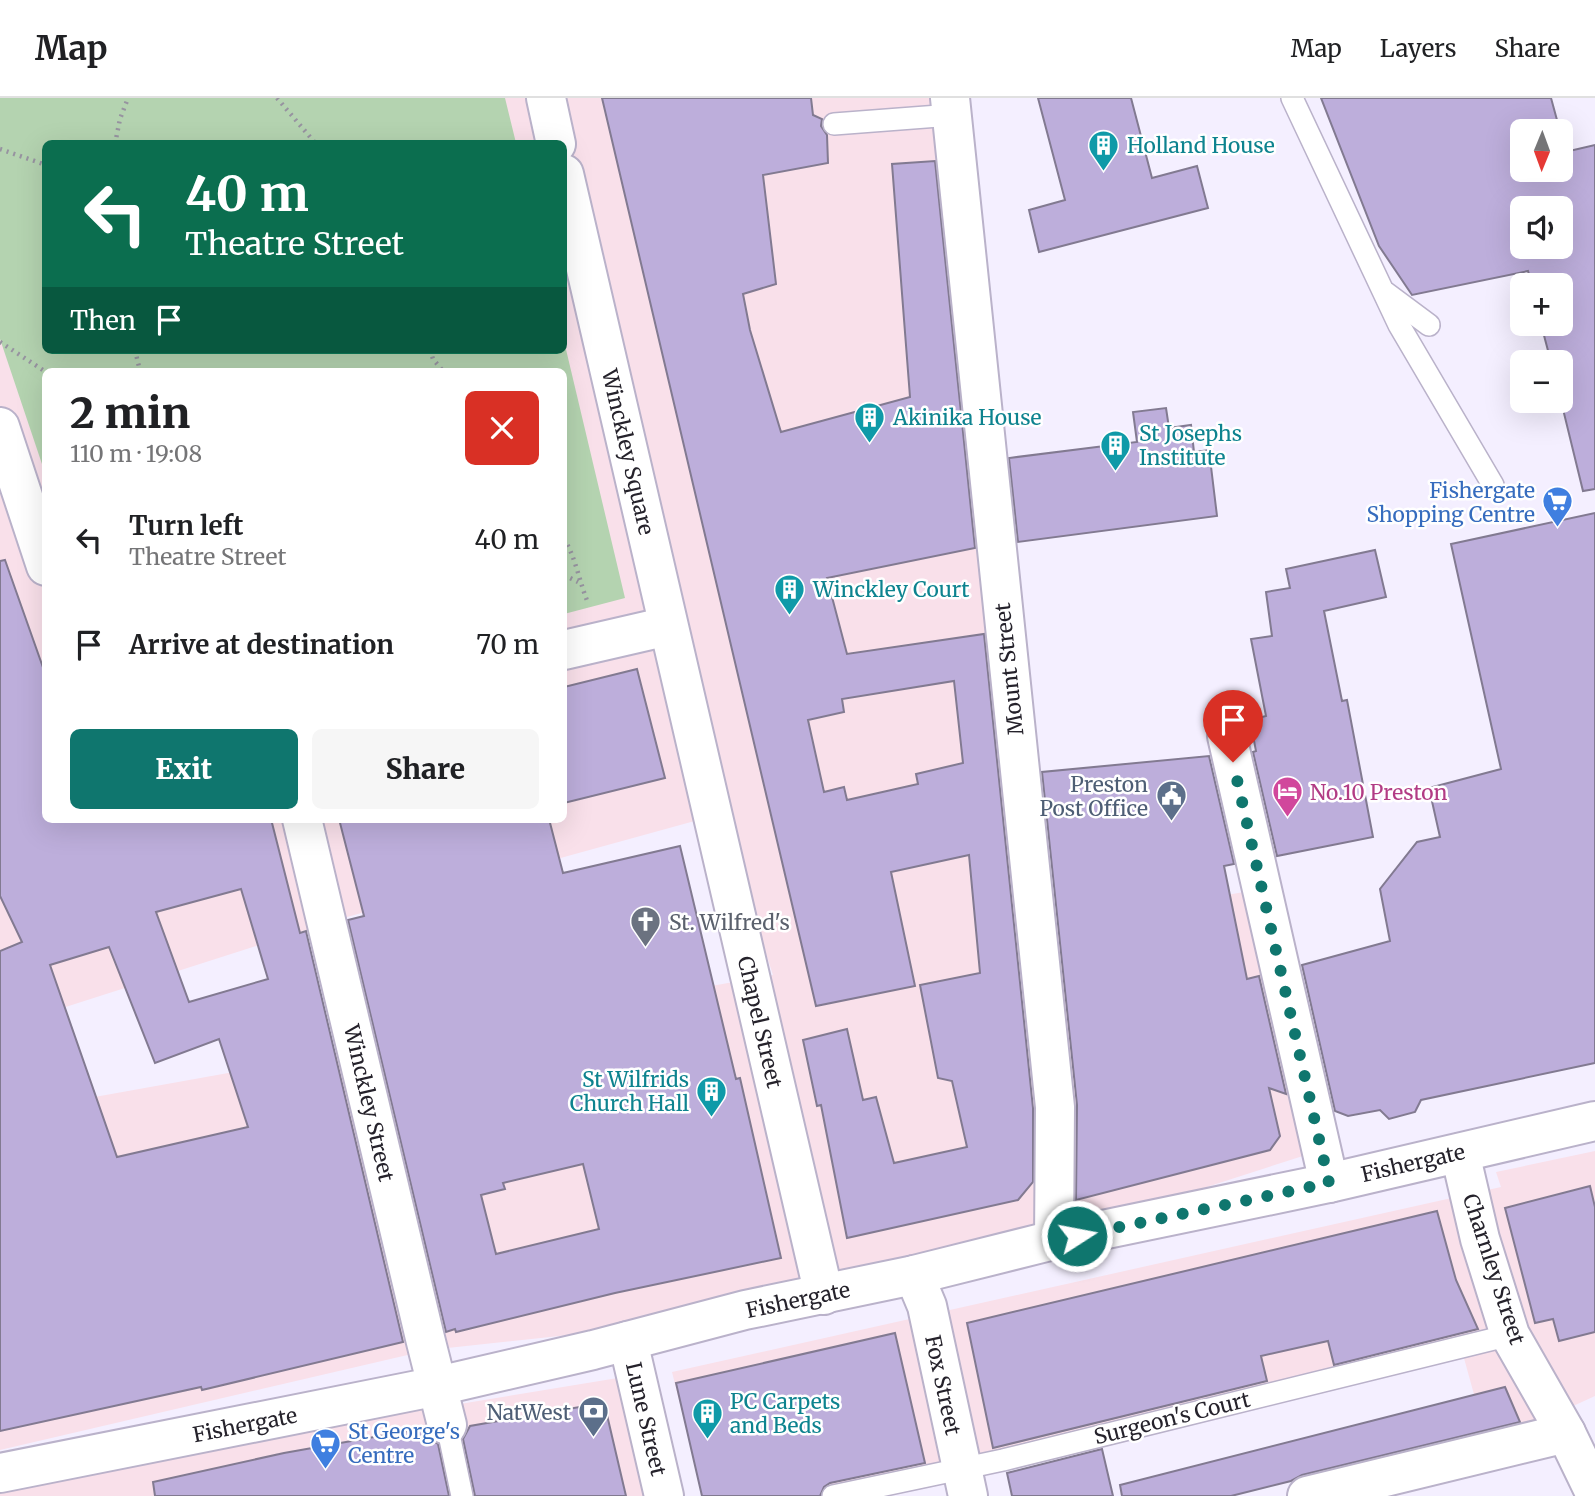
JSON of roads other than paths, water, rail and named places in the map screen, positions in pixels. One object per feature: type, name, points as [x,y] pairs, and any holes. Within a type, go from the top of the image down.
[{"type":"street","points":[[546,98],[555,140]]},
{"type":"street","name":"Mount Street","points":[[951,107],[1055,1107],[1054,1240]]},
{"type":"street","name":"Winckley Square","points":[[567,187],[667,626]]},
{"type":"street","points":[[0,427],[42,554]]},
{"type":"street","points":[[567,649],[667,626]]},
{"type":"street","name":"Chapel Street","points":[[667,626],[824,1295]]},
{"type":"street","points":[[1227,736],[1329,1183]]},
{"type":"street","name":"Winckley Street","points":[[303,823],[447,1425]]},
{"type":"street","name":"Fishergate","points":[[0,1473],[438,1386],[745,1310],[914,1275],[1054,1240],[1329,1183],[1595,1121]]},
{"type":"street","name":"Charnley Street","points":[[1460,1153],[1480,1239],[1510,1335],[1566,1433],[1595,1493]]},
{"type":"street","name":"Fox Street","points":[[914,1275],[928,1306],[964,1483]]},
{"type":"street","name":"Lune Street","points":[[628,1341],[664,1496]]},
{"type":"street","points":[[1307,1496],[1566,1433]]},
{"type":"lane","points":[[1292,98],[1399,325],[1493,485]]},
{"type":"lane","points":[[834,124],[951,107]]},
{"type":"lane","points":[[1385,292],[1429,325]]},
{"type":"lane","name":"Surgeon's Court","points":[[833,1496],[964,1483],[1510,1335]]},
{"type":"lane","points":[[447,1425],[462,1496]]},
{"type":"place","name":"Holland House","points":[[1104,172]]},
{"type":"place","name":"Akinika House","points":[[870,444]]},
{"type":"place","name":"St Josephs Institute","points":[[1116,472]]},
{"type":"place","name":"Fishergate Shopping Centre","points":[[1558,529]]},
{"type":"place","name":"Winckley Court","points":[[790,616]]},
{"type":"place","name":"No.10 Preston","points":[[1287,819]]},
{"type":"place","name":"Preston Post Office","points":[[1171,823]]},
{"type":"place","name":"St. Wilfred's","points":[[646,949]]},
{"type":"place","name":"St Wilfrids Church Hall","points":[[712,1118]]},
{"type":"place","name":"NatWest","points":[[594,1439]]},
{"type":"place","name":"PC Carpets and Beds","points":[[707,1440]]},
{"type":"place","name":"St George's Centre","points":[[325,1470]]}]
